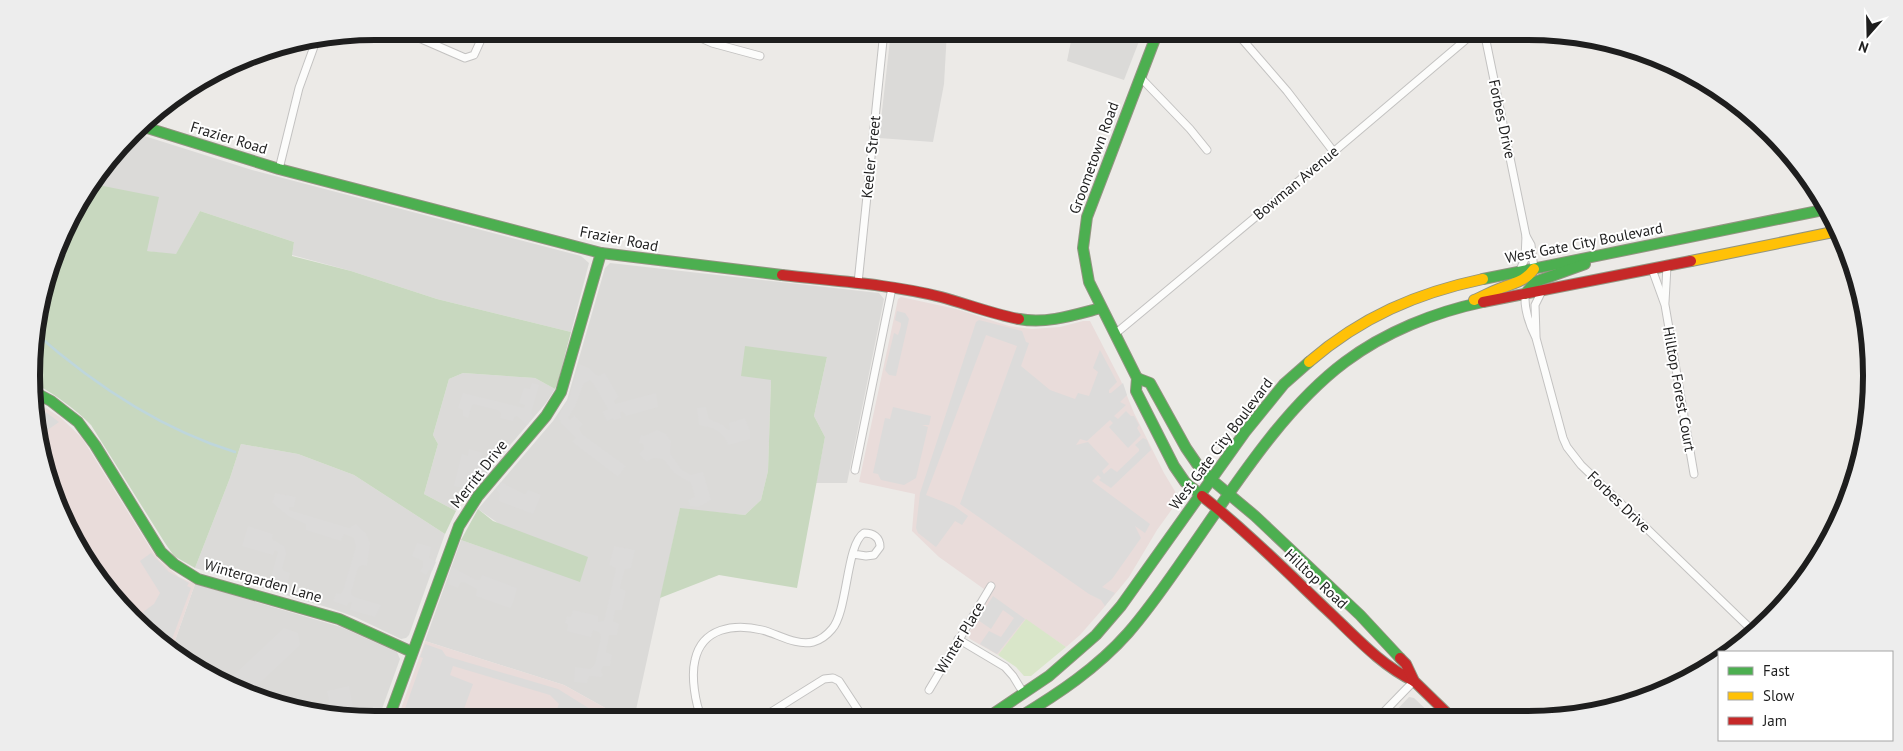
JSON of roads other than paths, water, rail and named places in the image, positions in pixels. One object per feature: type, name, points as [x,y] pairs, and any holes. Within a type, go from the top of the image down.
[{"type":"main road","name":"Groometown Road","points":[[1154,40],[1090,206],[1083,248],[1089,282],[1138,378],[1136,391],[1174,466],[1185,482],[1200,496]]},
{"type":"main road","name":"Frazier Road","points":[[148,128],[279,169],[601,253],[663,262],[892,288],[940,297],[1003,316],[1024,320],[1060,319],[1101,308]]},
{"type":"main road","name":"West Gate City Boulevard","points":[[998,711],[1065,664],[1109,620],[1284,384],[1314,357],[1348,331],[1384,311],[1422,295],[1464,283],[1819,211]]},
{"type":"main road","points":[[1450,311],[1525,294],[1830,233]]},
{"type":"main road","name":"Merritt Drive","points":[[391,711],[459,526],[469,508],[496,473],[546,416],[562,392],[601,253]]},
{"type":"main road","points":[[1525,294],[1540,280],[1558,275],[1609,253]]},
{"type":"main road","points":[[1029,711],[1096,665],[1126,635],[1146,612],[1289,415],[1301,400],[1330,374],[1377,341],[1412,324],[1450,311],[1494,291],[1521,282],[1534,269]]},
{"type":"main road","name":"Groometown Road","points":[[1138,378],[1150,383],[1191,456],[1212,480],[1230,495]]},
{"type":"main road","name":"Wintergarden Lane","points":[[41,396],[78,422],[95,445],[162,552],[176,567],[198,579],[339,619],[412,652]]},
{"type":"main road","name":"Hilltop Road","points":[[1230,495],[1255,516],[1360,615],[1406,664],[1414,681]]},
{"type":"main road","name":"Hilltop Road","points":[[1200,496],[1238,525],[1341,623],[1397,673],[1414,681],[1445,711]]},
{"type":"street","points":[[424,40],[465,58],[474,55],[481,40]]},
{"type":"street","points":[[704,40],[712,44],[760,56]]},
{"type":"street","name":"Keeler Street","points":[[858,283],[883,40]]},
{"type":"street","points":[[1243,40],[1287,91],[1333,151]]},
{"type":"street","name":"Bowman Avenue","points":[[1115,334],[1465,40]]},
{"type":"street","name":"Forbes Drive","points":[[1486,40],[1526,236],[1525,259],[1519,272]]},
{"type":"street","points":[[279,169],[299,88],[314,45]]},
{"type":"street","points":[[1140,77],[1190,129],[1207,150]]},
{"type":"street","name":"Forbes Drive","points":[[1526,236],[1531,245],[1534,269]]},
{"type":"street","name":"Hilltop Forest Court","points":[[1665,305],[1667,266]]},
{"type":"street","name":"Hilltop Forest Court","points":[[1652,268],[1665,305],[1694,474]]},
{"type":"street","points":[[855,470],[892,288]]},
{"type":"street","name":"Forbes Drive","points":[[1542,291],[1535,305],[1536,338],[1563,438],[1574,457],[1749,628]]},
{"type":"street","name":"Forbes Drive","points":[[1525,294],[1524,304],[1530,327],[1536,338]]},
{"type":"street","points":[[700,711],[692,679],[697,650],[703,641],[715,631],[733,627],[762,630],[800,642],[812,642],[824,637],[834,627],[838,616],[853,554]]},
{"type":"street","name":"Winter Place","points":[[929,690],[991,586]]},
{"type":"street","points":[[958,639],[1005,668],[1016,679],[1024,694]]},
{"type":"street","points":[[773,711],[824,679],[833,678],[839,681],[859,711]]},
{"type":"street","points":[[1385,711],[1414,681]]},
{"type":"waterway","points":[[42,339],[104,387],[128,403],[180,431],[235,452]]}]
